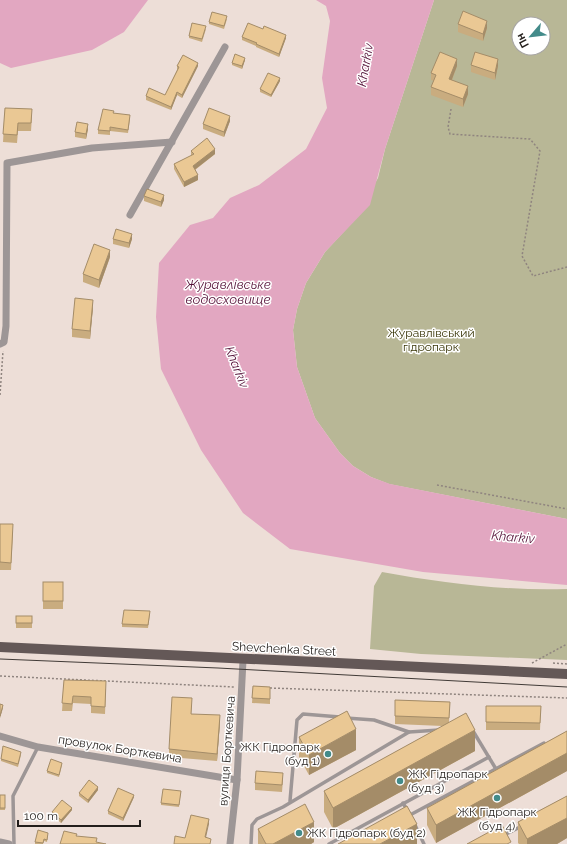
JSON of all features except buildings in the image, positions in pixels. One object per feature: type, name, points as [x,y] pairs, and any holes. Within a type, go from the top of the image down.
[{"type":"main road","name":"Shevchenka Street","points":[[0,647],[243,660],[567,674]]},
{"type":"street","points":[[130,214],[225,47]]},
{"type":"street","points":[[2,343],[6,326],[7,162],[92,148],[172,142]]},
{"type":"street","name":"вулиця Борткевича","points":[[230,844],[238,780],[243,660]]},
{"type":"street","name":"провулок Борткевича","points":[[0,736],[38,747],[238,780]]},
{"type":"street","points":[[0,842],[9,844]]},
{"type":"lane","points":[[290,802],[297,720],[303,714],[374,720],[409,732],[445,729]]},
{"type":"lane","points":[[467,728],[477,735],[496,769]]},
{"type":"lane","points":[[250,844],[252,825],[257,819],[282,807],[409,732]]},
{"type":"lane","points":[[403,819],[544,743]]},
{"type":"lane","points":[[14,844],[13,796],[38,747]]},
{"type":"lane","points":[[329,844],[489,757]]},
{"type":"lane","points":[[403,803],[424,844]]},
{"type":"lane","points":[[499,838],[526,824]]},
{"type":"lane","points":[[505,834],[508,839]]},
{"type":"path","points":[[451,109],[448,127],[450,134],[530,139],[540,151],[522,256],[533,276],[567,267]]},
{"type":"path","points":[[0,395],[2,343]]},
{"type":"path","points":[[437,485],[567,509]]},
{"type":"path","points":[[532,663],[567,644]]},
{"type":"path","points":[[0,676],[242,687]]},
{"type":"path","points":[[266,688],[567,698]]},
{"type":"green space","name":"Журавлівський гідропарк","points":[[434,0],[567,0],[567,519],[389,484],[371,477],[353,466],[340,453],[315,418],[297,367],[293,330],[297,309],[306,283],[325,252],[351,224],[378,178],[385,149]]},
{"type":"green space","points":[[382,572],[428,580],[474,585],[520,589],[567,589],[567,660],[421,654],[370,649],[374,586]]},
{"type":"water","points":[[0,0],[148,0],[124,32],[92,50],[11,68],[0,63]]},
{"type":"water","name":"Журавлівське водосховище","points":[[316,0],[434,0],[385,149],[370,205],[325,252],[306,283],[297,309],[293,330],[297,367],[315,418],[340,453],[353,466],[371,477],[390,484],[567,519],[567,585],[423,572],[290,549],[243,513],[201,450],[161,369],[156,317],[159,263],[190,225],[213,218],[230,198],[259,185],[306,149],[327,108],[322,78],[330,21],[326,6]]},
{"type":"tram line","points":[[0,659],[218,668],[567,687]]},
{"type":"place","name":"ЖК Гідропарк (буд 1)","points":[[328,754]]},
{"type":"place","name":"ЖК Гідропарк (буд 3)","points":[[400,781]]},
{"type":"place","name":"ЖК Гідропарк (буд 4)","points":[[497,798]]},
{"type":"place","name":"ЖК Гідропарк (буд 2)","points":[[299,833]]},
{"type":"water label","name":"Kharkiv","points":[[365,65]]},
{"type":"water label","name":"Kharkiv","points":[[237,367]]},
{"type":"water label","name":"Kharkiv","points":[[513,537]]}]
